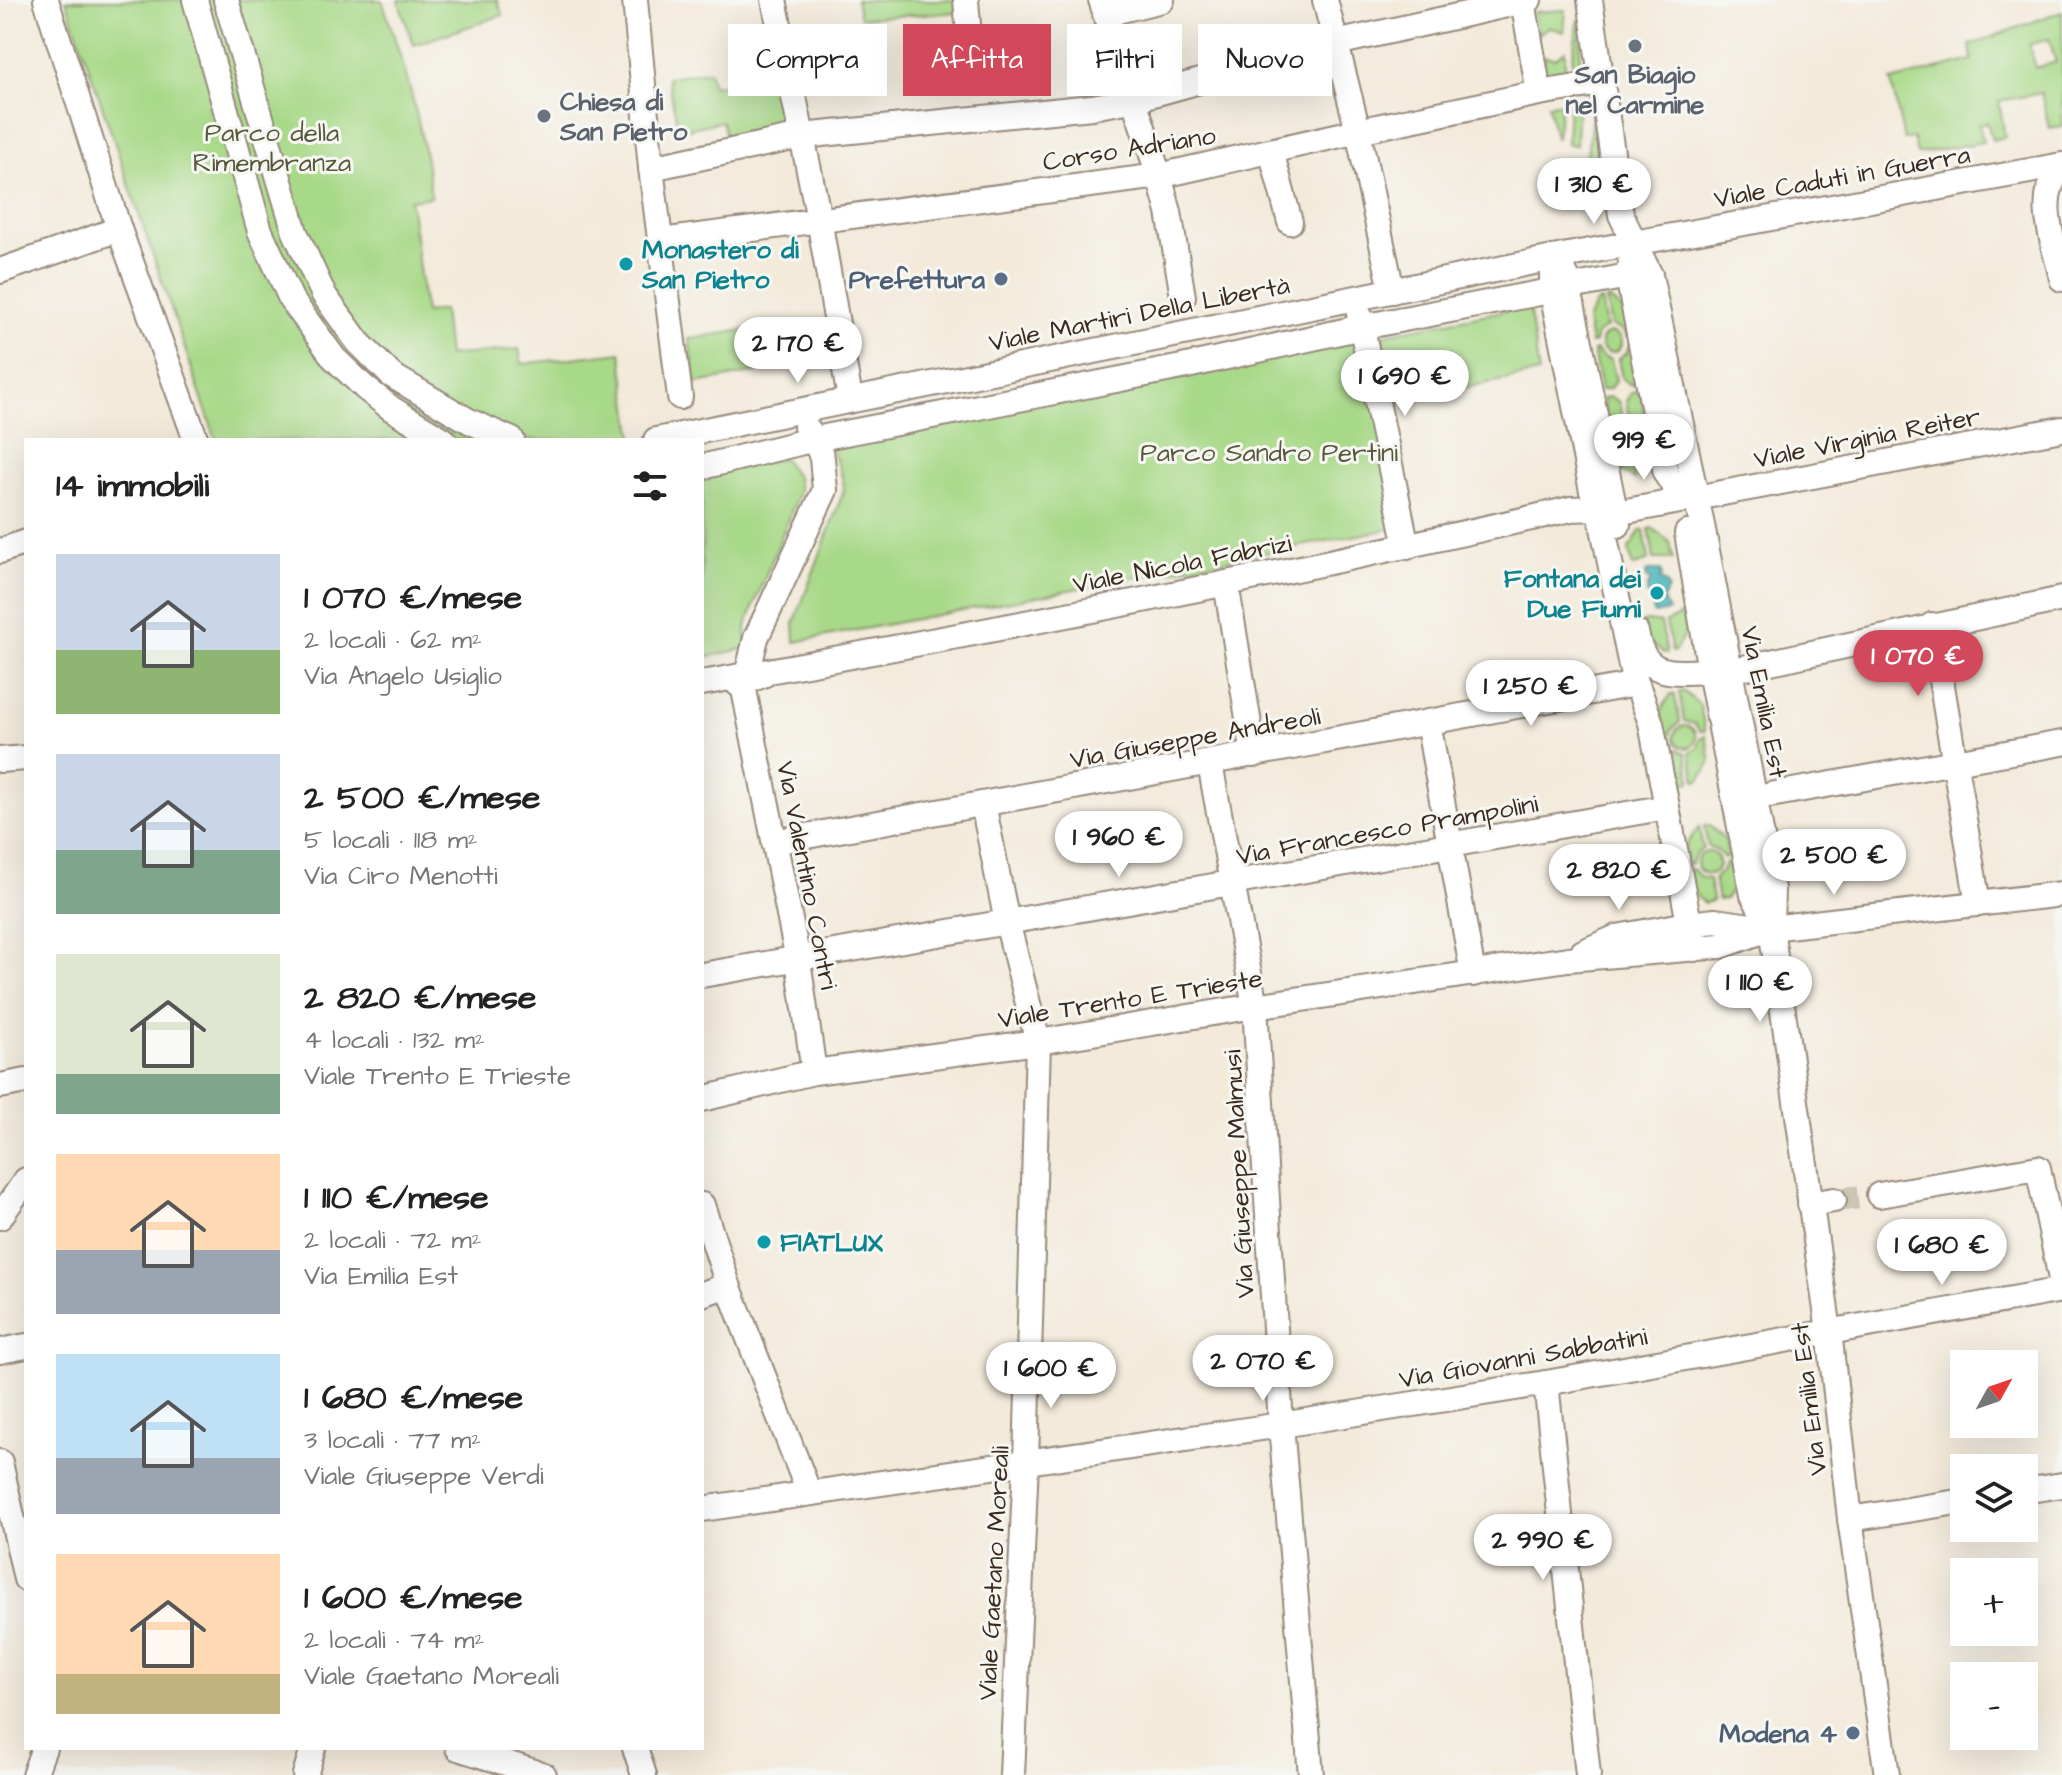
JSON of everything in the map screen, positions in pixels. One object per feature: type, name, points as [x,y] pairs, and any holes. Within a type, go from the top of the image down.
[{"type":"street","points":[[46,0],[119,229],[195,438]]},
{"type":"street","points":[[195,0],[260,231],[291,299],[334,358],[365,388],[392,409],[441,438]]},
{"type":"street","points":[[226,0],[295,232],[324,295],[358,342],[391,375],[469,421],[507,438]]},
{"type":"street","points":[[635,0],[651,168],[680,397]]},
{"type":"street","points":[[774,0],[819,219],[850,399]]},
{"type":"street","points":[[1162,0],[1103,7],[1169,212],[1183,297]]},
{"type":"street","points":[[1325,0],[1358,131],[1392,291]]},
{"type":"street","points":[[1590,0],[1621,215],[1633,244],[1689,498],[1710,671],[1753,895],[1771,928],[2062,894]]},
{"type":"street","points":[[651,168],[802,136],[1030,115],[1132,100],[1336,43],[1526,1],[1539,93]]},
{"type":"street","name":"Corso Adriano","points":[[661,241],[1159,176],[1539,93],[1602,83]]},
{"type":"street","points":[[1271,151],[1290,222]]},
{"type":"street","points":[[2062,167],[2055,175],[2047,197],[2062,279]]},
{"type":"street","name":"Viale Caduti in Guerra","points":[[1633,244],[2062,167]]},
{"type":"street","points":[[0,271],[119,229]]},
{"type":"street","name":"Viale Martiri Della Libertà","points":[[665,438],[1633,244]]},
{"type":"street","points":[[1558,257],[1592,491],[1604,507],[1639,651],[1652,665],[1669,673],[1710,671]]},
{"type":"street","points":[[704,467],[815,439],[1182,367],[1362,327],[1639,275]]},
{"type":"street","points":[[1604,507],[1660,488],[1666,474],[1639,275]]},
{"type":"street","points":[[1356,298],[1407,547]]},
{"type":"street","points":[[770,415],[800,423],[815,439]]},
{"type":"street","name":"Viale Virginia Reiter","points":[[1604,507],[1689,498],[2062,429]]},
{"type":"street","name":"Via Valentino Contri","points":[[814,1072],[798,960],[774,842],[755,675],[756,638],[825,490],[825,468],[815,439]]},
{"type":"street","points":[[1666,474],[1689,498]]},
{"type":"street","name":"Via Emilia Est","points":[[1689,498],[1772,889],[1771,928],[1822,1202],[1829,1331],[1850,1519],[1887,1775]]},
{"type":"street","points":[[1604,507],[1625,686],[1642,732],[1688,950]]},
{"type":"street","points":[[1604,507],[1632,671],[1651,723],[1682,925]]},
{"type":"street","name":"Viale Nicola Fabrizi","points":[[704,683],[1407,547],[1571,509],[1604,507]]},
{"type":"street","points":[[0,551],[24,543]]},
{"type":"street","points":[[1226,583],[1254,755]]},
{"type":"street","points":[[1743,668],[2062,599]]},
{"type":"street","points":[[1932,625],[1952,763],[1978,904]]},
{"type":"street","name":"Viale Nicola Fabrizi","points":[[704,691],[739,684],[755,675]]},
{"type":"street","name":"Via Giuseppe Andreoli","points":[[774,842],[1625,686]]},
{"type":"street","points":[[1428,722],[1473,974]]},
{"type":"street","points":[[1770,795],[2062,743]]},
{"type":"street","points":[[0,760],[24,758]]},
{"type":"street","name":"Via Giuseppe Malmusi","points":[[1210,764],[1255,1006],[1281,1425],[1311,1775]]},
{"type":"street","name":"Viale Gaetano Moreali","points":[[983,804],[1007,922],[1038,1042],[1026,1462],[1012,1775]]},
{"type":"street","name":"Via Francesco Prampolini","points":[[704,975],[1656,809]]},
{"type":"street","name":"Viale Trento E Trieste","points":[[1568,959],[1617,937],[1682,925],[1715,921],[1771,928]]},
{"type":"street","name":"Viale Trento E Trieste","points":[[704,1099],[814,1072],[1038,1042],[1568,959],[1721,946],[1771,928]]},
{"type":"street","points":[[0,1086],[24,1081]]},
{"type":"street","points":[[1879,1195],[2038,1168],[2062,1287]]},
{"type":"street","points":[[0,1217],[24,1183]]},
{"type":"street","points":[[704,1211],[728,1285],[809,1493]]},
{"type":"street","points":[[704,1293],[728,1285]]},
{"type":"street","name":"Via Giovanni Sabbatini","points":[[704,1509],[1281,1425],[1546,1383],[2062,1287]]},
{"type":"street","points":[[0,1351],[24,1346]]},
{"type":"street","points":[[1546,1383],[1588,1775]]},
{"type":"street","points":[[0,1462],[24,1570]]},
{"type":"street","points":[[2038,1489],[2062,1485]]},
{"type":"street","points":[[1850,1519],[1950,1503]]},
{"type":"street","points":[[34,1775],[43,1750]]},
{"type":"street","points":[[305,1775],[312,1750]]},
{"type":"street","points":[[464,1750],[544,1775]]},
{"type":"street","points":[[636,1750],[644,1775]]},
{"type":"green space","name":"Parco della Rimembranza","points":[[66,0],[382,0],[412,97],[428,171],[431,197],[410,200],[425,313],[443,310],[448,356],[519,349],[522,364],[621,352],[634,438],[215,438]]},
{"type":"green space","points":[[398,0],[497,0],[503,15],[414,45]]},
{"type":"green space","points":[[856,0],[961,0],[962,12],[860,18]]},
{"type":"green space","points":[[1566,10],[1564,32],[1549,27],[1538,34],[1534,12]]},
{"type":"green space","points":[[2062,11],[2062,126],[2049,128],[2041,93],[1999,101],[2005,137],[1992,140],[1987,122],[1979,124],[1983,142],[1917,154],[1913,138],[1904,139],[1891,81],[1972,60],[1970,45]],"holes":[[[2049,39],[2056,62],[2036,68],[2029,45]]]},
{"type":"green space","points":[[1578,20],[1581,25],[1580,62],[1576,66],[1572,62]]},
{"type":"green space","points":[[1565,51],[1565,72],[1545,76],[1544,56],[1555,58]]},
{"type":"green space","points":[[709,71],[713,86],[728,83],[728,96],[788,96],[794,128],[727,143],[722,121],[679,131],[667,77]]},
{"type":"green space","points":[[1569,101],[1578,101],[1576,145],[1567,144]]},
{"type":"green space","points":[[1561,103],[1557,138],[1555,138],[1548,104]]},
{"type":"green space","points":[[1592,118],[1600,170],[1586,161]]},
{"type":"green space","points":[[1585,169],[1602,182],[1605,200],[1580,203]]},
{"type":"green space","points":[[1609,299],[1626,313],[1631,336],[1627,337],[1622,330],[1611,326],[1606,300]]},
{"type":"green space","points":[[1601,301],[1606,327],[1591,344],[1587,320],[1597,302]]},
{"type":"green space","name":"Parco Sandro Pertini","points":[[1529,306],[1539,373],[1378,405],[1394,525],[1390,529],[795,642],[794,624],[844,490],[830,442]]},
{"type":"green space","points":[[750,329],[758,372],[696,383],[689,339]]},
{"type":"green space","points":[[1607,333],[1615,333],[1621,343],[1615,353],[1607,353],[1601,347],[1601,339]]},
{"type":"green space","points":[[1632,341],[1639,383],[1631,385],[1622,379],[1618,359],[1625,354]]},
{"type":"green space","points":[[1593,351],[1611,360],[1616,380],[1609,389],[1601,390]]},
{"type":"green space","points":[[1641,391],[1646,431],[1642,425],[1630,421],[1626,401],[1632,392]]},
{"type":"green space","points":[[1611,397],[1619,402],[1623,422],[1610,437],[1603,398]]},
{"type":"green space","points":[[1625,428],[1633,428],[1639,438],[1633,448],[1625,448],[1619,442],[1619,434]]},
{"type":"green space","points":[[1647,439],[1654,461],[1641,479],[1636,454]]},
{"type":"green space","points":[[1614,444],[1620,452],[1629,455],[1635,480],[1615,467],[1611,445]]},
{"type":"green space","points":[[783,458],[797,477],[799,492],[746,626],[747,648],[704,658],[704,474]]},
{"type":"green space","points":[[1652,528],[1670,542],[1673,559],[1654,559],[1649,529]]},
{"type":"green space","points":[[1644,530],[1649,560],[1633,567],[1629,549],[1640,531]]},
{"type":"green space","points":[[1683,614],[1686,632],[1672,652],[1666,622]]},
{"type":"green space","points":[[1643,622],[1661,623],[1667,653],[1646,640]]},
{"type":"green space","points":[[1683,691],[1700,705],[1705,731],[1684,721],[1679,692]]},
{"type":"green space","points":[[1674,693],[1680,722],[1665,738],[1660,712]]},
{"type":"green space","points":[[1685,726],[1696,737],[1685,748],[1674,737]]},
{"type":"green space","points":[[1706,736],[1711,762],[1696,781],[1690,752],[1698,747],[1701,737]]},
{"type":"green space","points":[[1670,742],[1675,749],[1686,753],[1691,782],[1687,783],[1671,769],[1666,743]]},
{"type":"green space","points":[[1708,825],[1725,839],[1728,857],[1724,858],[1708,847],[1704,826]]},
{"type":"green space","points":[[1699,827],[1703,848],[1695,855],[1692,864],[1688,864],[1685,846]]},
{"type":"green space","points":[[1708,852],[1719,863],[1708,874],[1697,863]]},
{"type":"green space","points":[[1729,862],[1734,886],[1725,899],[1718,900],[1714,878]]},
{"type":"green space","points":[[1689,869],[1709,879],[1713,901],[1704,903],[1694,894]]},
{"type":"water","name":"Fontana dei Due Fiumi","points":[[1661,570],[1659,579],[1666,583],[1668,589],[1663,600],[1669,611],[1654,614],[1653,607],[1657,607],[1647,594],[1651,581],[1647,579],[1646,572]]},
{"type":"tunnel","points":[[1834,1200],[1879,1195]]},
{"type":"place","name":"San Biagio nel Carmine","points":[[1635,46]]},
{"type":"place","name":"Chiesa di San Pietro","points":[[544,116]]},
{"type":"place","name":"Monastero di San Pietro","points":[[626,264]]},
{"type":"place","name":"Prefettura","points":[[1001,279]]},
{"type":"place","name":"Fontana dei Due Fiumi","points":[[1657,593]]},
{"type":"place","name":"FIATLUX","points":[[764,1242]]},
{"type":"place","name":"Modena 4","points":[[1853,1733]]}]
